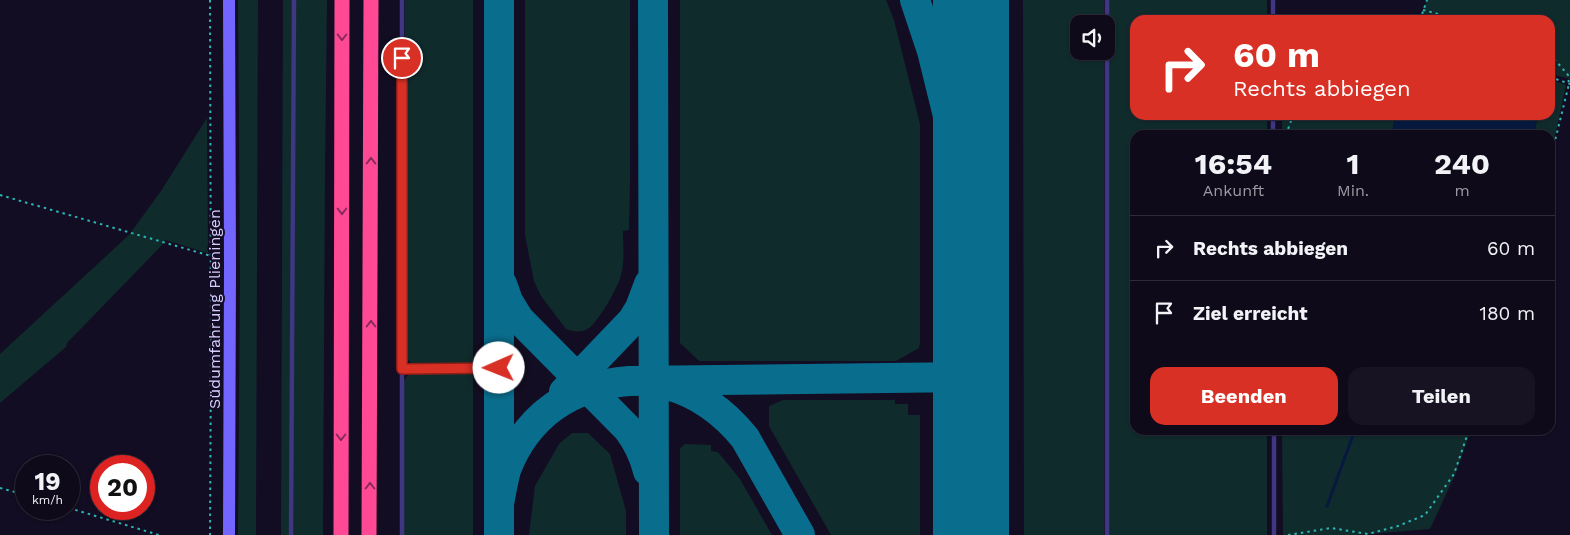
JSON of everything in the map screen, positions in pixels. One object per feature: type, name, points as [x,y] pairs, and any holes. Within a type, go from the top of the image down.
[{"type":"highway","points":[[340,534],[342,0]]},
{"type":"highway","points":[[370,535],[371,0]]},
{"type":"main road","name":"Südumfahrung Plieningen","points":[[229,0],[229,535]]},
{"type":"lane","points":[[291,535],[294,0]]},
{"type":"lane","points":[[402,0],[402,535]]},
{"type":"lane","points":[[1107,0],[1107,535]]},
{"type":"lane","points":[[1273,0],[1273,15]]},
{"type":"lane","points":[[402,369],[499,368]]},
{"type":"lane","points":[[1274,435],[1274,535]]},
{"type":"path","points":[[210,0],[210,535]]},
{"type":"path","points":[[1422,15],[1427,0]]},
{"type":"path","points":[[1424,10],[1442,15]]},
{"type":"path","points":[[1555,60],[1568,75],[1569,84],[1555,141]]},
{"type":"path","points":[[1555,79],[1569,84]]},
{"type":"path","points":[[0,195],[211,256]]},
{"type":"path","points":[[1288,535],[1332,528],[1368,534],[1398,526],[1425,515],[1454,474],[1467,435]]},
{"type":"path","points":[[0,488],[15,493]]},
{"type":"path","points":[[80,511],[159,535]]},
{"type":"green space","points":[[238,0],[258,0],[256,535],[238,535],[240,274]]},
{"type":"green space","points":[[283,0],[327,0],[323,535],[281,535]]},
{"type":"green space","points":[[405,0],[473,0],[473,364],[416,365],[410,362],[404,355]]},
{"type":"green space","points":[[525,0],[630,0],[629,230],[623,231],[623,264],[616,287],[603,311],[586,330],[575,331],[566,329],[541,296],[534,281],[525,235]]},
{"type":"green space","points":[[680,0],[886,0],[894,20],[920,124],[919,348],[896,361],[699,361],[680,343]]},
{"type":"green space","points":[[1023,0],[1104,0],[1104,15],[1070,15],[1070,60],[1104,60],[1104,535],[1024,535]]},
{"type":"green space","points":[[1109,0],[1267,0],[1267,15],[1130,15],[1130,120],[1267,120],[1267,130],[1130,130],[1130,435],[1267,435],[1267,535],[1109,535],[1109,60],[1115,60],[1115,15],[1109,15]]},
{"type":"green space","points":[[1427,0],[1570,0],[1570,79],[1555,75],[1555,15],[1422,15]]},
{"type":"green space","points":[[1555,81],[1566,85],[1555,137],[1555,130],[1535,130],[1537,120],[1555,120]]},
{"type":"green space","points":[[207,118],[208,253],[165,240],[67,343],[66,347],[0,403],[0,354],[129,235],[161,191]]},
{"type":"green space","points":[[1282,120],[1394,120],[1393,130],[1282,130]]},
{"type":"green space","points":[[413,372],[473,372],[473,535],[404,535],[404,382],[407,376]]},
{"type":"green space","points":[[783,400],[895,400],[895,404],[908,404],[908,415],[920,415],[920,535],[831,535],[769,426],[769,406]]},
{"type":"green space","points":[[572,433],[588,433],[610,454],[626,511],[626,535],[529,535],[535,486],[559,444]]},
{"type":"green space","points":[[1282,435],[1469,435],[1455,475],[1430,529],[1357,535],[1283,535]]},
{"type":"green space","points":[[685,444],[711,445],[711,451],[718,452],[740,479],[772,535],[680,535],[680,448]]},
{"type":"water","points":[[1394,120],[1537,120],[1534,130],[1393,130]]},
{"type":"waterway","points":[[1327,506],[1353,435]]},
{"type":"taxiway","points":[[499,0],[499,535]]},
{"type":"taxiway","points":[[653,0],[654,535]]},
{"type":"taxiway","points":[[915,0],[932,51],[950,124],[972,195]]},
{"type":"taxiway","points":[[502,284],[508,301],[519,319],[628,429],[640,449],[648,471]]},
{"type":"taxiway","points":[[564,392],[632,321],[640,308],[649,284]]},
{"type":"taxiway","points":[[499,504],[506,470],[526,433],[554,406],[571,396],[589,389],[629,381],[971,377]]},
{"type":"taxiway","points":[[668,385],[691,393],[711,405],[729,420],[745,438],[800,535]]},
{"type":"runway","points":[[971,0],[971,535]]},
{"type":"route","points":[[402,58],[402,369],[499,368]]}]
